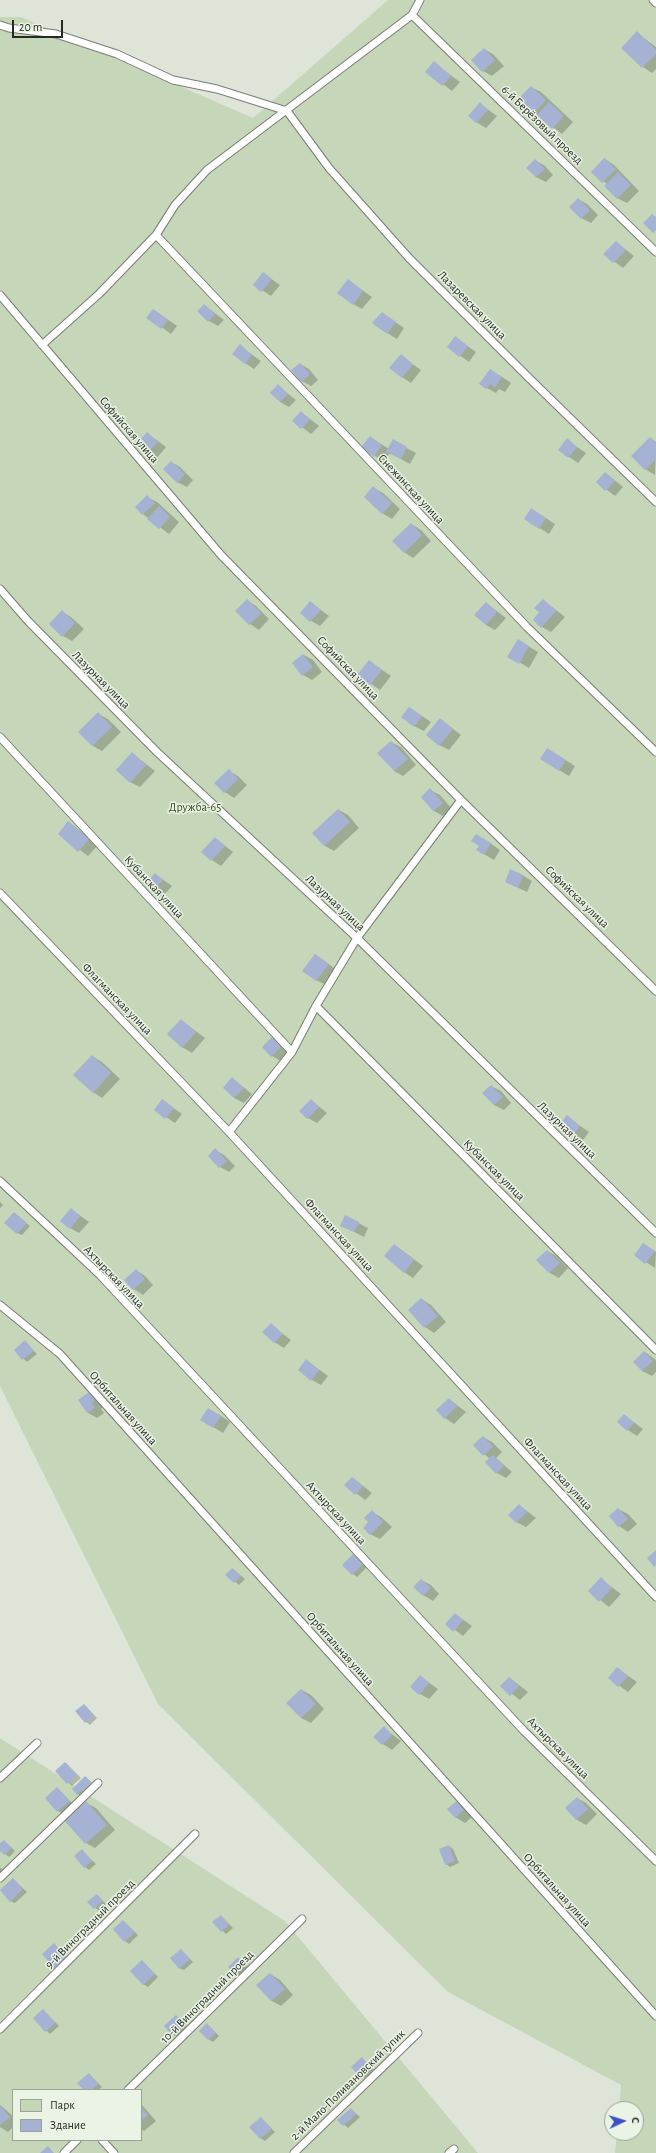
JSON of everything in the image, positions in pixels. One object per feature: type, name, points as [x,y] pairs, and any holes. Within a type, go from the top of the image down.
[{"type":"lane","points":[[42,345],[99,294],[156,235],[175,205],[207,170],[412,15],[420,0]]},
{"type":"lane","points":[[653,0],[656,3]]},
{"type":"lane","name":"6-й Берёзовый проезд","points":[[412,15],[656,252]]},
{"type":"lane","points":[[0,25],[9,28],[56,34],[117,54],[173,80],[217,89],[287,111]]},
{"type":"lane","name":"Лазаревская улица","points":[[287,111],[329,168],[409,258],[656,502]]},
{"type":"lane","name":"Снежинская улица","points":[[156,235],[527,627],[656,752]]},
{"type":"lane","name":"Софийская улица","points":[[0,294],[222,555],[461,800],[656,991]]},
{"type":"lane","name":"Лазурная улица","points":[[0,590],[28,621],[157,752],[357,938],[656,1232]]},
{"type":"lane","name":"Кубанская улица","points":[[0,737],[292,1052]]},
{"type":"lane","points":[[230,1132],[292,1052],[316,1006],[357,938],[461,800]]},
{"type":"lane","name":"Флагманская улица","points":[[0,893],[230,1132],[656,1597]]},
{"type":"lane","name":"Кубанская улица","points":[[316,1006],[656,1350]]},
{"type":"lane","name":"Ахтырская улица","points":[[0,1181],[100,1275],[524,1730],[656,1861]]},
{"type":"lane","name":"Орбитальная улица","points":[[0,1305],[60,1354],[656,2016]]},
{"type":"lane","points":[[0,1778],[37,1743]]},
{"type":"lane","points":[[0,1878],[98,1783]]},
{"type":"lane","name":"9-й Виноградный проезд","points":[[0,2029],[195,1834]]},
{"type":"lane","name":"10-й Виноградный проезд","points":[[129,2089],[302,1919]]},
{"type":"lane","name":"2-й Мало-Поливановский тупик","points":[[294,2153],[418,2033]]},
{"type":"lane","points":[[64,2153],[76,2141]]},
{"type":"lane","points":[[103,2141],[114,2153]]},
{"type":"green space","name":"Дружба-65","points":[[388,0],[656,0],[656,2153],[615,2153],[616,2141],[644,2141],[644,2101],[620,2101],[621,2085],[448,1992],[158,1704],[0,1386],[0,17],[21,17],[253,118]]},
{"type":"green space","points":[[0,1738],[285,1921],[478,2153],[0,2153]]},
{"type":"building","points":[[637,31],[656,50],[656,54],[642,68],[621,48]]},
{"type":"building","points":[[484,48],[495,60],[482,72],[471,60]]},
{"type":"building","points":[[434,61],[451,76],[442,86],[425,72]]},
{"type":"building","points":[[531,86],[546,100],[534,113],[518,99]]},
{"type":"building","points":[[480,102],[488,110],[476,123],[468,116]]},
{"type":"building","points":[[549,102],[564,116],[552,129],[537,115]]},
{"type":"building","points":[[604,158],[616,169],[602,183],[591,172]]},
{"type":"building","points":[[535,159],[545,169],[536,177],[526,168]]},
{"type":"building","points":[[618,172],[631,185],[617,199],[604,186]]},
{"type":"building","points":[[578,198],[590,210],[581,219],[569,207]]},
{"type":"building","points":[[652,214],[656,217],[656,230],[653,233],[643,223]]},
{"type":"building","points":[[616,241],[626,250],[613,263],[603,254]]},
{"type":"building","points":[[263,272],[272,279],[261,292],[253,285]]},
{"type":"building","points":[[348,279],[363,291],[353,305],[337,293]]},
{"type":"building","points":[[204,304],[215,314],[208,322],[197,311]]},
{"type":"building","points":[[153,309],[168,320],[161,329],[146,318]]},
{"type":"building","points":[[382,312],[396,322],[387,334],[372,323]]},
{"type":"building","points":[[455,336],[468,346],[459,357],[447,347]]},
{"type":"building","points":[[240,344],[252,355],[245,364],[232,354]]},
{"type":"building","points":[[401,354],[413,364],[402,378],[389,368]]},
{"type":"building","points":[[300,363],[310,374],[301,382],[291,370]]},
{"type":"building","points":[[490,369],[502,377],[495,388],[490,384],[486,389],[479,384]]},
{"type":"building","points":[[278,384],[288,394],[280,402],[270,393]]},
{"type":"building","points":[[301,411],[310,420],[301,429],[292,421]]},
{"type":"building","points":[[147,432],[158,442],[146,454],[138,447],[143,441],[141,439]]},
{"type":"building","points":[[370,436],[382,445],[374,457],[361,447]]},
{"type":"building","points":[[650,437],[656,443],[656,459],[645,470],[631,456]]},
{"type":"building","points":[[567,438],[577,447],[568,458],[558,450]]},
{"type":"building","points":[[393,439],[407,447],[401,459],[386,452]]},
{"type":"building","points":[[171,461],[185,474],[177,483],[163,469]]},
{"type":"building","points":[[605,472],[615,481],[605,491],[596,482]]},
{"type":"building","points":[[373,486],[392,503],[382,514],[364,497]]},
{"type":"building","points":[[147,495],[155,503],[142,515],[135,507]]},
{"type":"building","points":[[159,506],[170,517],[159,529],[147,519]]},
{"type":"building","points":[[531,508],[546,518],[539,529],[524,519]]},
{"type":"building","points":[[411,523],[422,535],[404,553],[392,541]]},
{"type":"building","points":[[247,599],[261,613],[249,625],[235,611]]},
{"type":"building","points":[[543,599],[556,611],[541,628],[533,620],[539,612],[534,608]]},
{"type":"building","points":[[310,601],[321,610],[310,622],[300,613]]},
{"type":"building","points":[[486,602],[497,612],[486,625],[474,615]]},
{"type":"building","points":[[62,610],[75,623],[62,637],[49,624]]},
{"type":"building","points":[[518,639],[529,646],[519,664],[507,657]]},
{"type":"building","points":[[303,654],[313,667],[302,676],[292,663]]},
{"type":"building","points":[[369,660],[382,670],[370,685],[357,675]]},
{"type":"building","points":[[409,707],[422,716],[414,727],[401,717]]},
{"type":"building","points":[[98,712],[112,727],[92,746],[78,732]]},
{"type":"building","points":[[440,718],[453,729],[439,746],[426,735]]},
{"type":"building","points":[[391,741],[408,759],[394,771],[377,753]]},
{"type":"building","points":[[547,748],[566,760],[559,771],[540,759]]},
{"type":"building","points":[[132,752],[146,765],[130,783],[116,770]]},
{"type":"building","points":[[229,769],[238,779],[224,793],[214,783]]},
{"type":"building","points":[[430,788],[443,803],[433,811],[421,797]]},
{"type":"building","points":[[338,809],[350,822],[324,846],[312,833]]},
{"type":"building","points":[[68,821],[89,839],[78,852],[58,834]]},
{"type":"building","points":[[476,834],[491,843],[484,855],[476,850],[479,846],[471,841]]},
{"type":"building","points":[[215,837],[225,846],[211,861],[201,852]]},
{"type":"building","points":[[510,869],[523,875],[518,888],[505,882]]},
{"type":"building","points":[[155,873],[163,880],[152,892],[145,885]]},
{"type":"building","points":[[315,954],[329,964],[316,981],[302,971]]},
{"type":"building","points":[[181,1019],[196,1032],[182,1048],[167,1034]]},
{"type":"building","points":[[272,1037],[281,1047],[271,1057],[262,1047]]},
{"type":"building","points":[[92,1055],[111,1073],[93,1093],[73,1075]]},
{"type":"building","points":[[232,1077],[244,1088],[234,1098],[223,1088]]},
{"type":"building","points":[[491,1085],[503,1097],[494,1105],[482,1093]]},
{"type":"building","points":[[162,1099],[174,1108],[165,1119],[154,1110]]},
{"type":"building","points":[[311,1099],[319,1107],[307,1119],[299,1111]]},
{"type":"building","points":[[567,1115],[580,1126],[573,1136],[559,1125]]},
{"type":"building","points":[[215,1148],[227,1161],[219,1168],[208,1156]]},
{"type":"building","points":[[71,1208],[80,1216],[70,1229],[60,1221]]},
{"type":"building","points":[[14,1212],[27,1223],[17,1234],[4,1223]]},
{"type":"building","points":[[345,1215],[359,1222],[354,1232],[340,1226]]},
{"type":"building","points":[[643,1243],[655,1251],[645,1264],[634,1255]]},
{"type":"building","points":[[394,1244],[414,1260],[404,1273],[384,1256]]},
{"type":"building","points":[[547,1250],[560,1263],[549,1273],[536,1260]]},
{"type":"building","points":[[136,1269],[145,1279],[133,1290],[124,1280]]},
{"type":"building","points":[[421,1298],[438,1316],[424,1328],[408,1310]]},
{"type":"building","points":[[271,1323],[283,1334],[274,1343],[262,1332]]},
{"type":"building","points":[[25,1340],[34,1351],[22,1360],[14,1350]]},
{"type":"building","points":[[644,1351],[653,1361],[642,1371],[633,1362]]},
{"type":"building","points":[[306,1359],[319,1370],[311,1381],[298,1370]]},
{"type":"building","points":[[89,1392],[95,1401],[92,1403],[95,1408],[87,1413],[78,1400]]},
{"type":"building","points":[[449,1398],[457,1406],[444,1419],[436,1410]]},
{"type":"building","points":[[208,1408],[221,1416],[213,1428],[200,1420]]},
{"type":"building","points":[[624,1414],[634,1423],[627,1431],[617,1422]]},
{"type":"building","points":[[483,1436],[493,1447],[483,1456],[473,1445]]},
{"type":"building","points":[[493,1455],[504,1466],[496,1474],[485,1462]]},
{"type":"building","points":[[352,1477],[363,1487],[355,1495],[344,1485]]},
{"type":"building","points":[[519,1504],[527,1512],[516,1523],[508,1515]]},
{"type":"building","points":[[618,1508],[628,1519],[618,1527],[609,1516]]},
{"type":"building","points":[[372,1510],[383,1522],[370,1535],[363,1528],[368,1522],[364,1518]]},
{"type":"building","points":[[656,1550],[656,1565],[654,1567],[647,1558]]},
{"type":"building","points":[[353,1554],[363,1564],[352,1575],[342,1565]]},
{"type":"building","points":[[232,1568],[241,1576],[234,1583],[225,1575]]},
{"type":"building","points":[[601,1577],[612,1588],[599,1602],[588,1591]]},
{"type":"building","points":[[421,1579],[431,1588],[423,1596],[413,1587]]},
{"type":"building","points":[[455,1613],[463,1620],[453,1632],[445,1624]]},
{"type":"building","points":[[617,1667],[628,1676],[618,1687],[608,1678]]},
{"type":"building","points":[[420,1675],[429,1683],[419,1695],[410,1687]]},
{"type":"building","points":[[509,1677],[519,1686],[510,1696],[500,1686]]},
{"type":"building","points":[[301,1689],[316,1704],[301,1718],[286,1703]]},
{"type":"building","points":[[84,1704],[94,1715],[85,1723],[75,1711]]},
{"type":"building","points":[[384,1726],[392,1735],[382,1745],[373,1737]]},
{"type":"building","points":[[65,1762],[77,1775],[67,1784],[55,1771]]},
{"type":"building","points":[[85,1776],[91,1782],[77,1795],[72,1789]]},
{"type":"building","points":[[57,1787],[70,1801],[57,1812],[45,1798]]},
{"type":"building","points":[[577,1797],[588,1809],[576,1820],[565,1808]]},
{"type":"building","points":[[86,1801],[107,1825],[85,1844],[64,1820]]},
{"type":"building","points":[[457,1801],[464,1810],[455,1818],[447,1809]]},
{"type":"building","points":[[4,1840],[12,1848],[4,1855],[0,1851],[0,1843]]},
{"type":"building","points":[[449,1845],[455,1861],[445,1865],[439,1849]]},
{"type":"building","points":[[82,1849],[92,1861],[84,1868],[74,1856]]},
{"type":"building","points":[[13,1878],[23,1889],[10,1902],[0,1890]]},
{"type":"building","points":[[97,1894],[103,1901],[94,1909],[87,1902]]},
{"type":"building","points":[[221,1915],[229,1925],[221,1932],[212,1922]]},
{"type":"building","points":[[123,1920],[135,1932],[124,1942],[113,1929]]},
{"type":"building","points":[[54,1943],[67,1958],[55,1969],[42,1954]]},
{"type":"building","points":[[181,1949],[190,1959],[179,1969],[170,1958]]},
{"type":"building","points":[[238,1957],[244,1964],[234,1974],[228,1967]]},
{"type":"building","points":[[142,1960],[155,1974],[143,1985],[130,1971]]},
{"type":"building","points":[[270,1973],[285,1989],[271,2001],[256,1985]]},
{"type":"building","points":[[43,2009],[55,2023],[45,2032],[33,2018]]},
{"type":"building","points":[[176,2015],[184,2024],[172,2035],[164,2026]]},
{"type":"building","points":[[207,2023],[216,2033],[208,2040],[199,2031]]},
{"type":"building","points":[[362,2057],[370,2067],[360,2077],[351,2067]]},
{"type":"building","points":[[89,2073],[98,2084],[93,2089],[83,2089],[77,2083]]},
{"type":"building","points":[[0,2106],[10,2117],[0,2125]]},
{"type":"building","points":[[142,2108],[148,2115],[142,2120]]},
{"type":"building","points":[[351,2108],[356,2114],[343,2126],[337,2120]]},
{"type":"building","points":[[261,2117],[272,2129],[260,2139],[249,2127]]},
{"type":"building","points":[[48,2146],[54,2153],[40,2153]]}]
